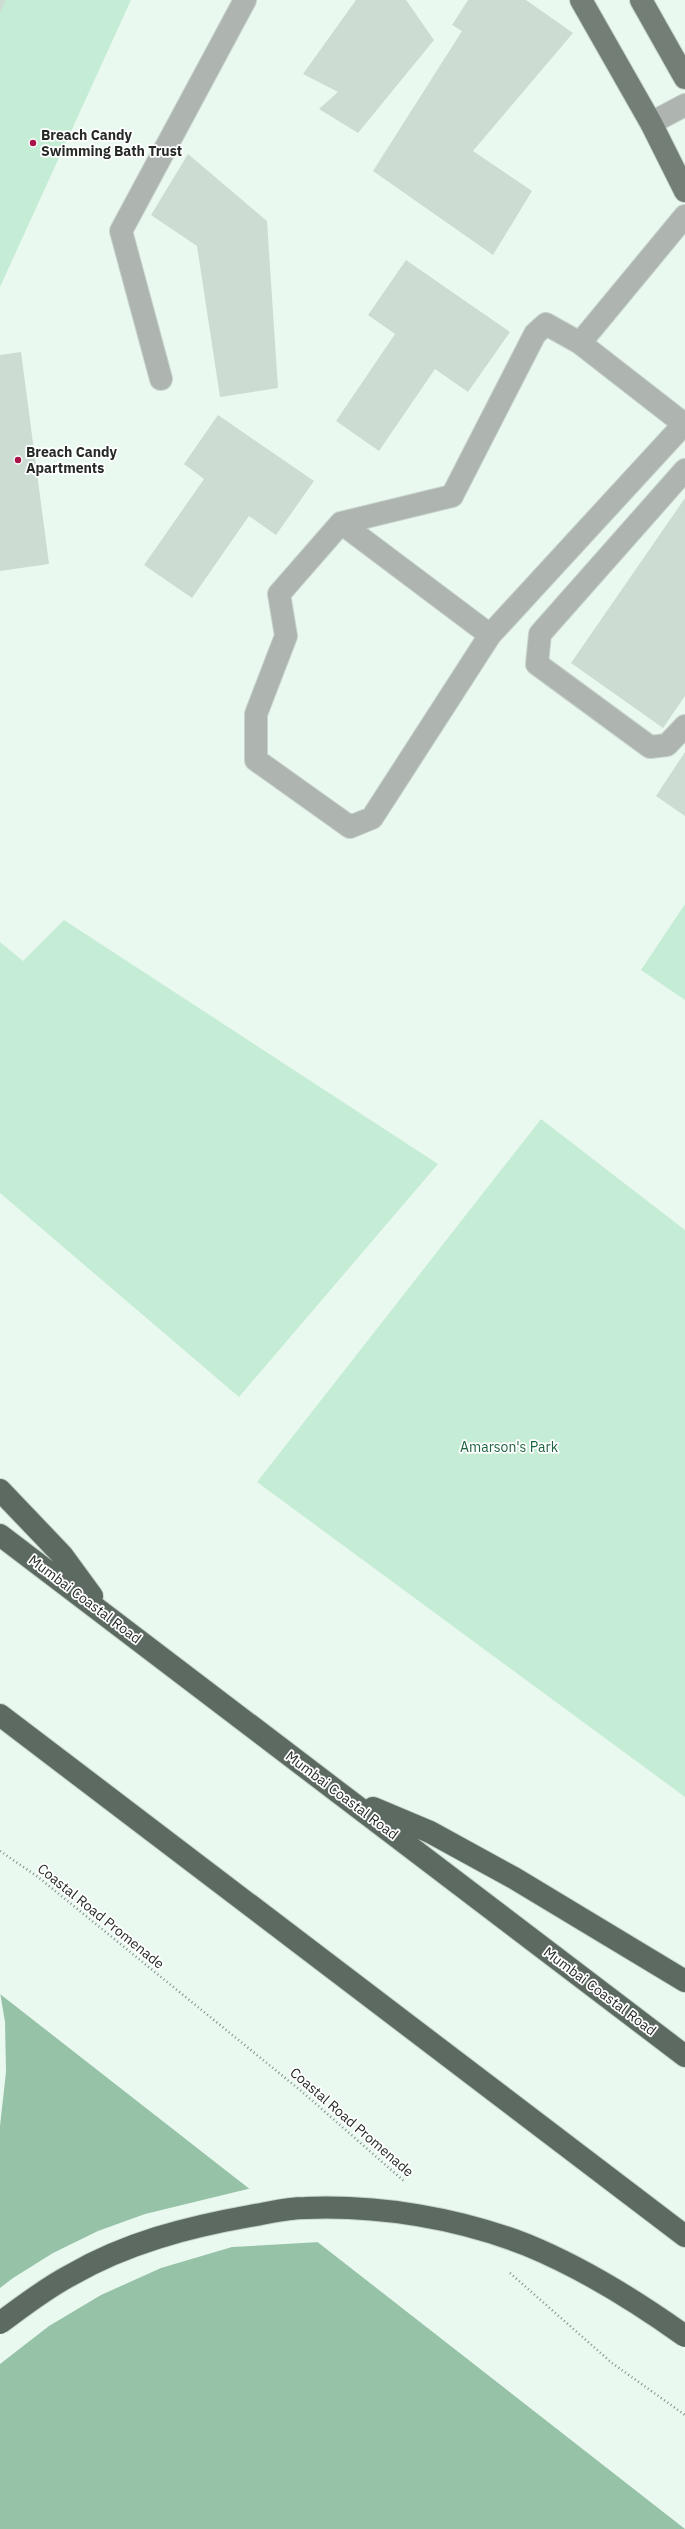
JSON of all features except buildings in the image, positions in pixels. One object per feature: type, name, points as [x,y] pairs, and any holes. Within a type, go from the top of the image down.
[{"type":"highway","points":[[0,1490],[62,1555],[105,1614]]},
{"type":"highway","name":"Mumbai Coastal Road","points":[[0,1535],[685,2056]]},
{"type":"highway","points":[[0,1715],[685,2236]]},
{"type":"highway","points":[[341,1794],[430,1832],[514,1878],[685,1981]]},
{"type":"highway","points":[[0,2323],[71,2274],[122,2251],[166,2234],[213,2223],[304,2208],[411,2214],[464,2225],[527,2245],[577,2269],[685,2336]]},
{"type":"main road","points":[[581,0],[651,123],[684,188]]},
{"type":"main road","points":[[641,0],[685,78]]},
{"type":"street","points":[[161,379],[121,231],[245,0]]},
{"type":"street","points":[[651,123],[685,105]]},
{"type":"street","points":[[580,343],[685,216]]},
{"type":"street","points":[[546,324],[580,343],[684,423],[490,635],[372,818],[350,828],[256,760],[256,714],[286,636],[279,594],[341,523],[452,496],[535,334],[546,324]]},
{"type":"street","points":[[685,470],[540,634],[537,664],[650,747],[666,745],[685,726]]},
{"type":"street","points":[[341,523],[490,635]]},
{"type":"path","name":"Coastal Road Promenade","points":[[0,1851],[38,1876],[300,2090],[408,2184]]},
{"type":"path","points":[[504,2268],[612,2363],[685,2415]]},
{"type":"green space","name":"Breach Candy Swimming Bath Trust","points":[[0,0],[131,0],[0,287]]},
{"type":"green space","points":[[685,904],[685,1000],[641,970]]},
{"type":"green space","points":[[64,920],[438,1164],[239,1397],[0,1193],[0,942],[23,961]]},
{"type":"green space","name":"Amarson's Park","points":[[541,1119],[685,1230],[685,1797],[257,1482]]},
{"type":"shaded area","points":[[0,1994],[685,2529],[0,2529]]},
{"type":"pier","points":[[0,1992],[5,2022],[6,2072],[0,2126]]},
{"type":"pier","points":[[252,2188],[320,2242],[232,2247],[161,2268],[101,2295],[49,2326],[0,2364],[0,2288],[13,2278],[53,2253],[98,2231],[145,2214]]},
{"type":"place","name":"Breach Candy Swimming Bath Trust","points":[[33,143]]},
{"type":"place","name":"Breach Candy Apartments","points":[[18,460]]}]
